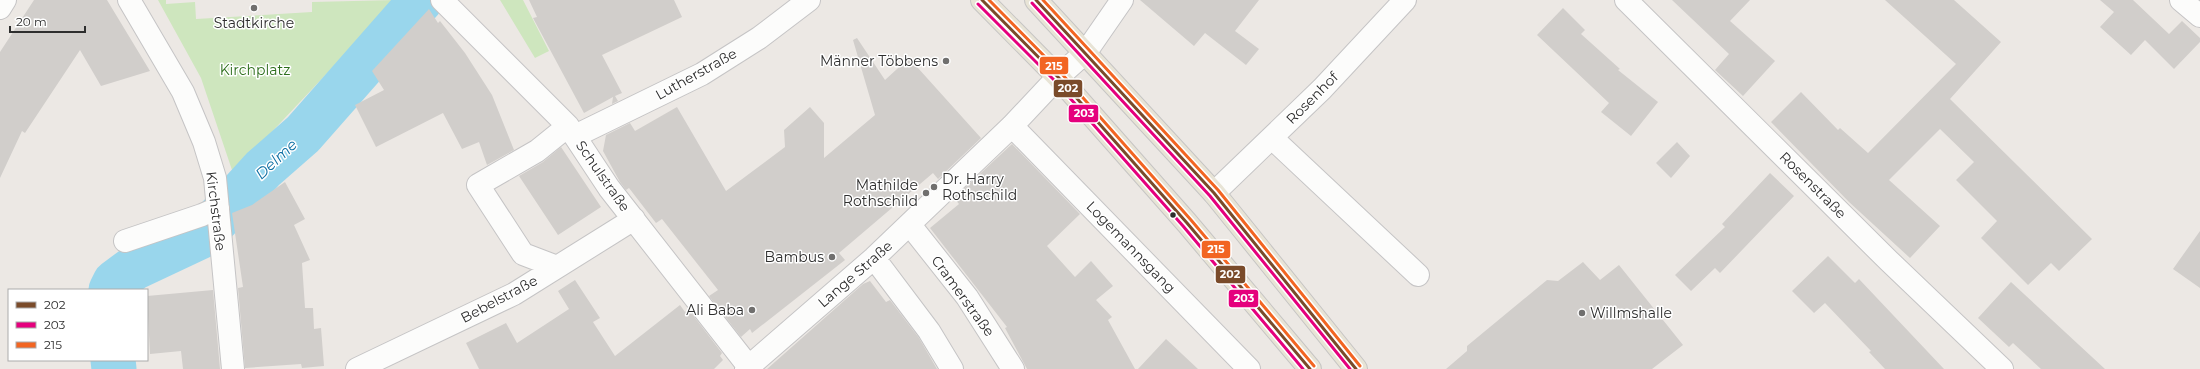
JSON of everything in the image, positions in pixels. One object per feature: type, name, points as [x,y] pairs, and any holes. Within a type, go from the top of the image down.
[{"type":"main road","points":[[982,0],[1058,77],[1192,229],[1310,369]]},
{"type":"main road","points":[[1036,0],[1086,52],[1214,193],[1356,369]]},
{"type":"street","points":[[0,8],[5,0]]},
{"type":"street","name":"Kirchstraße","points":[[129,0],[185,96],[204,142],[215,178],[233,369]]},
{"type":"street","name":"Schulstraße","points":[[442,0],[571,131],[609,188],[747,368]]},
{"type":"street","name":"Lutherstraße","points":[[556,267],[522,254],[478,185],[571,131],[702,74],[759,38],[809,0]]},
{"type":"street","name":"Lange Straße","points":[[747,368],[874,258],[1012,126],[1058,77],[1086,52],[1122,0]]},
{"type":"street","name":"Rosenhof","points":[[1214,193],[1322,89],[1405,0]]},
{"type":"street","name":"Rosenstraße","points":[[1626,0],[1889,261],[2002,369]]},
{"type":"street","points":[[2181,0],[2200,16]]},
{"type":"street","name":"Logemannsgang","points":[[1012,126],[1249,369]]},
{"type":"street","points":[[1272,138],[1418,275]]},
{"type":"street","points":[[125,241],[218,208]]},
{"type":"street","name":"Bebelstraße","points":[[357,369],[514,294],[634,219]]},
{"type":"street","name":"Cramerstraße","points":[[910,225],[967,298],[1013,369]]},
{"type":"street","points":[[874,258],[929,331],[952,369]]},
{"type":"green space","name":"Kirchplatz","points":[[158,0],[166,0],[166,4],[195,2],[196,19],[312,12],[312,2],[396,0],[233,173],[201,78]]},
{"type":"green space","points":[[500,0],[523,0],[549,51],[535,58]]},
{"type":"building","points":[[34,0],[107,0],[150,71],[101,86],[80,50],[25,133],[22,131],[0,178],[0,52]]},
{"type":"building","points":[[529,0],[674,0],[682,17],[602,55],[622,93],[615,96],[618,101],[612,104],[613,97],[584,113],[533,18],[537,17]]},
{"type":"building","points":[[1140,0],[1259,0],[1235,31],[1259,49],[1246,65],[1205,33],[1194,46]]},
{"type":"building","points":[[1672,0],[1750,0],[1730,21],[1775,61],[1743,96],[1715,70],[1729,54]]},
{"type":"building","points":[[1885,0],[1954,0],[2001,42],[1950,99],[2092,239],[2059,271],[2051,263],[2028,285],[1981,238],[1997,221],[1956,180],[1974,162],[1940,129],[1889,180],[1940,226],[1910,258],[1849,202],[1771,122],[1801,92],[1838,130],[1840,128],[1868,153],[1956,64]]},
{"type":"building","points":[[2100,0],[2133,0],[2169,34],[2182,21],[2200,38],[2200,42],[2174,69],[2145,40],[2131,55],[2100,27],[2114,12]]},
{"type":"building","points":[[1563,8],[1585,30],[1581,34],[1620,69],[1618,70],[1658,102],[1631,136],[1601,112],[1609,103],[1537,35]]},
{"type":"building","points":[[429,9],[438,23],[440,21],[465,53],[492,95],[514,150],[487,165],[479,142],[462,149],[443,113],[376,147],[355,105],[384,90],[372,71]]},
{"type":"building","points":[[857,38],[885,80],[909,58],[981,138],[938,179],[933,173],[839,253],[845,260],[752,333],[750,329],[741,337],[709,296],[718,290],[662,219],[656,223],[629,188],[626,190],[620,182],[603,151],[606,135],[630,123],[635,131],[677,107],[726,191],[785,147],[784,130],[810,107],[824,123],[824,158],[875,115],[853,40]]},
{"type":"building","points":[[1677,142],[1690,156],[1671,178],[1656,163]]},
{"type":"building","points":[[1012,144],[1080,214],[1047,246],[1075,277],[1091,261],[1113,286],[1096,300],[1112,317],[1108,320],[1135,369],[1027,369],[1005,328],[1007,327],[930,228],[959,204],[954,198]]},
{"type":"building","points":[[561,147],[601,207],[558,235],[519,176],[543,162]]},
{"type":"building","points":[[1770,173],[1794,196],[1720,273],[1715,268],[1691,291],[1675,275],[1725,227],[1722,224]]},
{"type":"building","points":[[285,182],[305,219],[294,225],[310,260],[302,263],[305,308],[313,308],[314,329],[321,328],[324,366],[302,368],[301,364],[245,368],[238,288],[243,287],[232,213],[252,205]]},
{"type":"building","points":[[2200,231],[2200,288],[2173,269]]},
{"type":"building","points":[[1828,256],[1855,283],[1859,279],[1944,369],[1885,369],[1869,352],[1871,351],[1825,303],[1814,313],[1792,291]]},
{"type":"building","name":"Willmshalle","points":[[1583,262],[1600,280],[1619,265],[1683,345],[1652,369],[1446,369],[1467,351],[1467,346],[1547,280],[1558,281]]},
{"type":"building","points":[[575,280],[600,318],[593,322],[615,356],[680,305],[685,312],[689,310],[722,353],[720,356],[723,360],[714,369],[479,369],[466,343],[506,323],[517,343],[569,309],[558,291]]},
{"type":"building","points":[[870,281],[886,302],[890,300],[919,338],[937,369],[767,369],[863,284]]},
{"type":"building","points":[[2011,282],[2105,369],[2041,369],[2013,343],[2009,347],[1978,318]]},
{"type":"building","points":[[213,290],[220,369],[183,369],[181,351],[150,354],[148,296]]},
{"type":"building","points":[[1166,339],[1198,369],[1138,369]]},
{"type":"waterway","name":"Delme","points":[[112,289],[115,282],[134,268],[202,236],[263,169],[303,134],[421,0]]},
{"type":"waterway","name":"Delme","points":[[113,361],[114,369]]},
{"type":"transit line","name":"202","points":[[982,0],[1058,77],[1187,223],[1310,369]]},
{"type":"transit line","name":"215","points":[[989,0],[1062,74],[1191,220],[1314,366]]},
{"type":"transit line","name":"202","points":[[1036,0],[1214,193],[1356,369]]},
{"type":"transit line","name":"215","points":[[1043,0],[1218,190],[1360,366]]},
{"type":"transit line","name":"203","points":[[1032,3],[1210,196],[1350,369]]},
{"type":"transit line","name":"203","points":[[978,4],[1054,80],[1183,226],[1303,369]]},
{"type":"place","name":"Stadtkirche","points":[[254,8]]},
{"type":"place","name":"Männer Többens","points":[[946,61]]},
{"type":"place","name":"Dr. Harry Rothschild","points":[[934,187]]},
{"type":"place","name":"Mathilde Rothschild","points":[[926,193]]},
{"type":"place","name":"Bambus","points":[[832,257]]},
{"type":"place","name":"Ali Baba","points":[[752,310]]},
{"type":"place","name":"Willmshalle","points":[[1582,313]]}]
